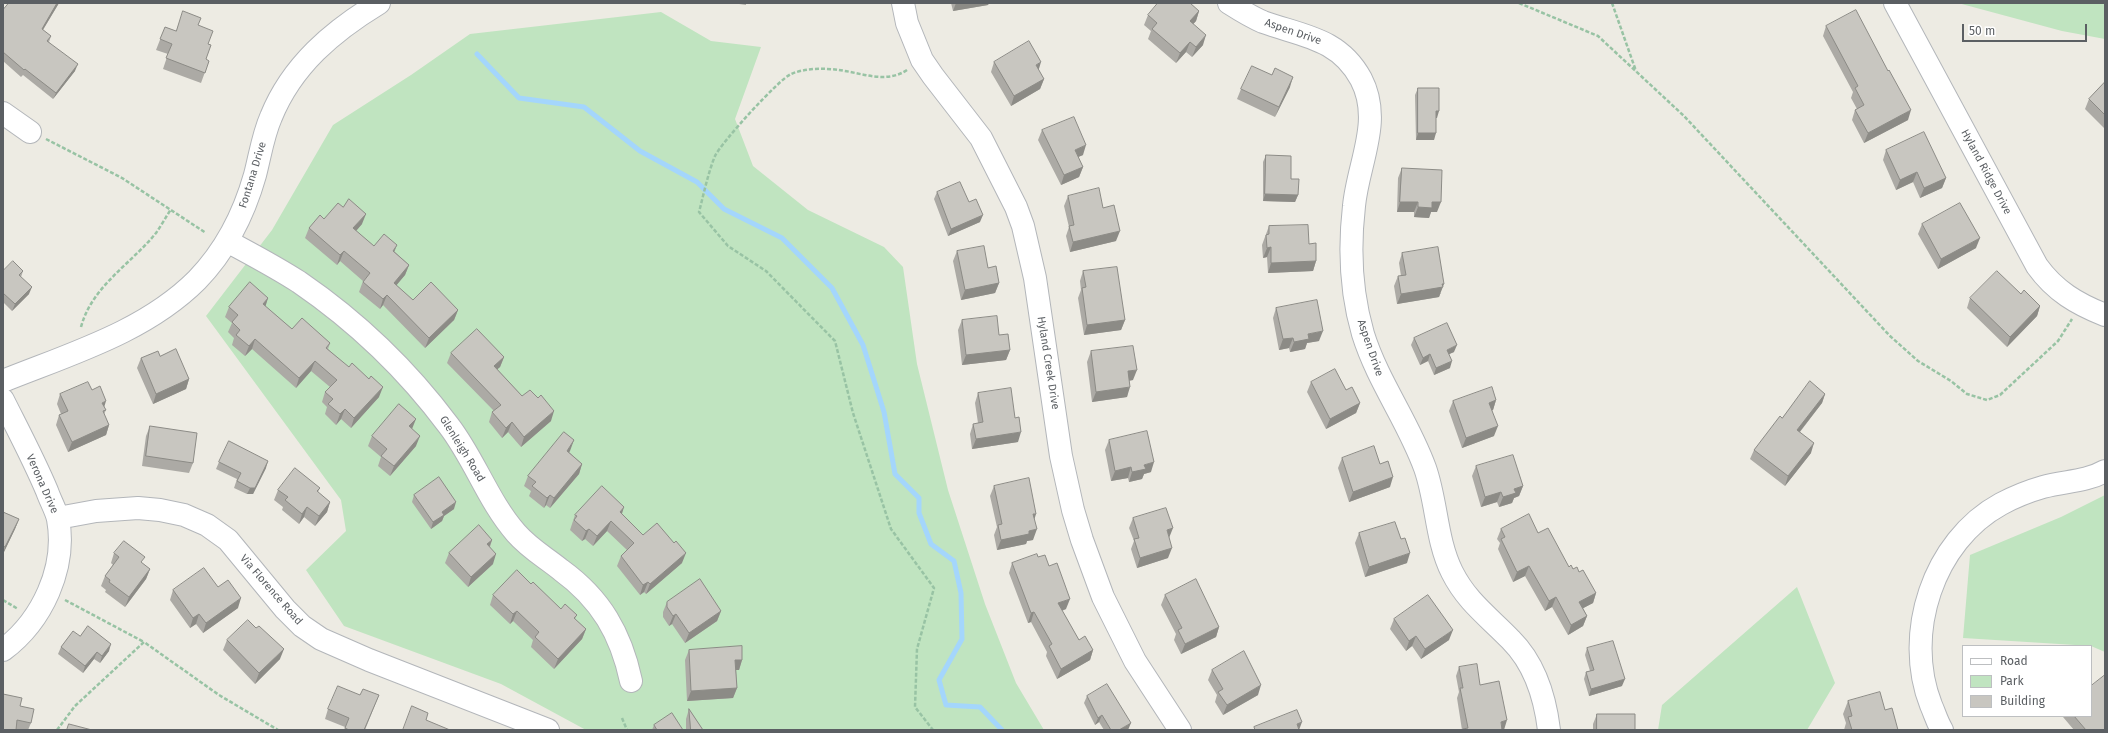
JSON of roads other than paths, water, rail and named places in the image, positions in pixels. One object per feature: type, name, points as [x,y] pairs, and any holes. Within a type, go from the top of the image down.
[{"type":"street","name":"Fontana Drive","points":[[3,381],[118,334],[152,316],[177,298],[197,279],[227,241],[247,200],[268,124],[281,96],[293,78],[322,44],[356,17],[379,3]]},
{"type":"street","name":"Hyland Creek Drive","points":[[903,3],[907,23],[922,60],[981,138],[1016,207],[1023,226],[1035,278],[1061,456],[1073,510],[1082,540],[1103,597],[1135,661],[1180,730]]},
{"type":"street","name":"Aspen Drive","points":[[1229,3],[1262,21],[1325,42],[1339,52],[1352,66],[1361,80],[1370,111],[1370,135],[1354,202],[1351,255],[1356,301],[1363,332],[1379,377],[1414,441],[1425,470],[1432,490],[1446,557],[1452,572],[1473,605],[1514,642],[1526,659],[1543,695],[1549,730]]},
{"type":"street","name":"Hyland Ridge Drive","points":[[1895,3],[2037,266],[2047,280],[2062,294],[2079,304],[2105,315]]},
{"type":"street","points":[[3,113],[30,132]]},
{"type":"street","name":"Glenleigh Road","points":[[227,241],[300,283],[352,324],[410,377],[450,428],[498,511],[507,522],[537,554],[561,570],[590,594],[609,619],[625,655],[631,681]]},
{"type":"street","name":"Verona Drive","points":[[3,400],[42,478],[58,518],[60,535],[53,580],[42,606],[30,625],[15,642],[3,650]]},
{"type":"street","points":[[1942,730],[1928,696],[1921,670],[1921,639],[1924,611],[1931,587],[1952,548],[1982,516],[2001,504],[2044,487],[2087,479],[2105,471]]},
{"type":"street","name":"Via Florence Road","points":[[58,518],[96,511],[138,508],[160,510],[184,515],[196,520],[207,525],[228,540],[285,609],[302,626],[321,639],[369,660],[548,730]]},
{"type":"waterway","points":[[477,54],[519,98],[584,107],[640,151],[697,182],[724,209],[782,238],[832,288],[863,345],[884,412],[895,474],[919,498],[919,513],[931,544],[954,561],[961,593],[962,639],[939,680],[946,705],[980,707],[1002,730]]}]
